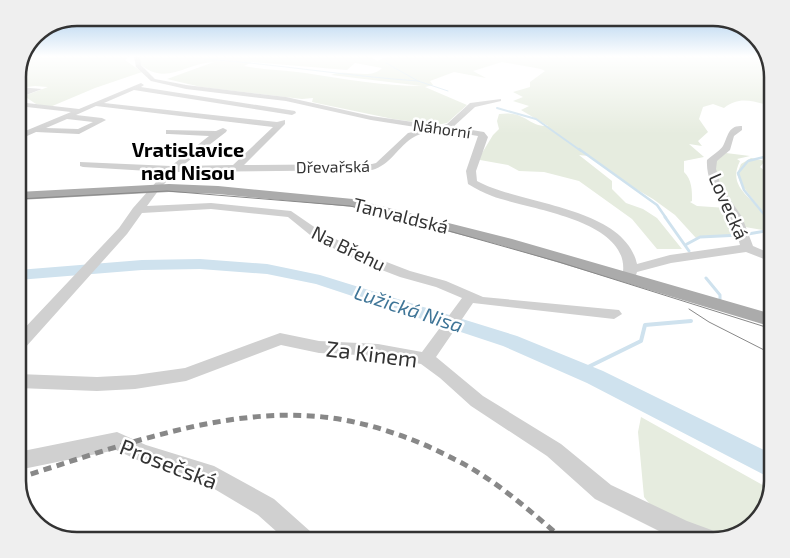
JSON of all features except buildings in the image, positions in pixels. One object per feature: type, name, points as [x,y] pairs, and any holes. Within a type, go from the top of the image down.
[{"type":"main road","name":"Tanvaldská","points":[[26,196],[154,189],[218,190],[362,204],[631,273],[764,318]]},
{"type":"street","points":[[26,134],[148,82]]},
{"type":"street","name":"Náhorní","points":[[163,82],[186,87],[306,103],[371,118],[476,133],[484,137],[471,171],[472,182],[494,194],[575,215],[619,242],[630,256],[631,273]]},
{"type":"street","points":[[132,88],[292,113]]},
{"type":"street","name":"Dřevařská","points":[[82,164],[174,168],[372,167],[379,165],[411,135],[450,126],[473,105],[499,100]]},
{"type":"street","points":[[26,101],[29,104],[40,107],[79,111]]},
{"type":"street","points":[[237,167],[279,125],[306,103]]},
{"type":"street","points":[[94,104],[279,125]]},
{"type":"street","points":[[167,111],[264,109]]},
{"type":"street","points":[[35,130],[79,132],[102,120],[64,117]]},
{"type":"street","name":"Lovecká","points":[[631,273],[670,259],[747,248],[740,224],[717,188],[710,168],[712,160],[728,145],[732,132],[739,128]]},
{"type":"street","points":[[26,336],[123,231],[154,189],[174,168],[220,132],[169,132]]},
{"type":"street","name":"Na Břehu","points":[[138,210],[203,206],[290,214],[319,236],[366,259],[405,274],[441,284],[470,297],[499,304],[614,314]]},
{"type":"street","points":[[747,248],[764,255]]},
{"type":"street","points":[[426,359],[470,297]]},
{"type":"street","name":"Za Kinem","points":[[26,381],[73,384],[135,382],[186,374],[280,339],[319,347],[378,350],[426,359],[446,373],[477,401],[554,450],[603,492],[684,532]]},
{"type":"street","name":"Prosečská","points":[[26,459],[118,441],[142,453],[207,474],[266,507],[294,532]]},
{"type":"shaded area","points":[[26,82],[113,82],[50,107],[36,104],[26,97],[26,95],[48,87],[26,87]]},
{"type":"shaded area","points":[[180,82],[369,82],[422,86],[389,82],[431,82],[433,85],[425,87],[467,105],[447,123],[437,125],[393,119],[321,104],[312,102],[313,98],[302,99],[201,87]]},
{"type":"shaded area","points":[[530,82],[764,82],[764,104],[741,101],[724,108],[713,104],[703,107],[699,119],[708,132],[698,141],[702,146],[689,144],[704,157],[684,161],[684,172],[689,178],[692,189],[692,201],[690,202],[697,206],[727,208],[737,234],[696,238],[675,215],[653,199],[624,182],[589,156],[579,155],[612,181],[612,189],[626,203],[643,209],[657,218],[682,249],[657,249],[632,219],[579,181],[544,172],[519,171],[508,165],[480,160],[479,158],[493,135],[499,129],[497,121],[499,114],[515,114],[541,126],[548,126],[521,110],[529,106],[513,101],[523,97],[513,92],[530,87]]},
{"type":"shaded area","points":[[726,153],[750,156],[737,159],[740,161],[736,172],[737,182],[764,215],[764,230],[745,227],[717,176],[714,163]]},
{"type":"shaded area","points":[[751,158],[764,161],[760,167],[764,170],[764,214],[741,184],[737,174],[741,164]]},
{"type":"shaded area","points":[[641,417],[763,485],[759,504],[747,519],[738,525],[726,530],[713,532],[657,513],[644,497],[638,432]]},
{"type":"waterway","points":[[421,82],[448,91]]},
{"type":"waterway","points":[[497,108],[536,119],[581,151]]},
{"type":"waterway","points":[[579,149],[657,205],[666,218]]},
{"type":"waterway","points":[[764,157],[748,161],[738,173],[744,190],[764,214]]},
{"type":"waterway","points":[[665,217],[689,251]]},
{"type":"waterway","points":[[748,234],[764,231]]},
{"type":"waterway","points":[[687,244],[700,237],[741,235]]},
{"type":"waterway","name":"Lužická Nisa","points":[[26,274],[142,265],[200,264],[267,269],[320,280],[510,341],[595,377],[764,463]]},
{"type":"waterway","points":[[706,278],[720,295],[720,299]]},
{"type":"waterway","points":[[580,371],[641,341],[645,325],[691,321]]},
{"type":"tram line","points":[[26,199],[167,191],[350,206],[417,222],[559,262],[764,326]]},
{"type":"tram line","points":[[689,309],[709,322],[764,350]]},
{"type":"railway","points":[[26,475],[137,441],[220,421],[262,416],[303,415],[344,420],[372,427],[400,435],[441,452],[484,476],[512,496],[555,532]]},
{"type":"district","name":"Vratislavice nad Nisou","points":[[188,160]]}]
